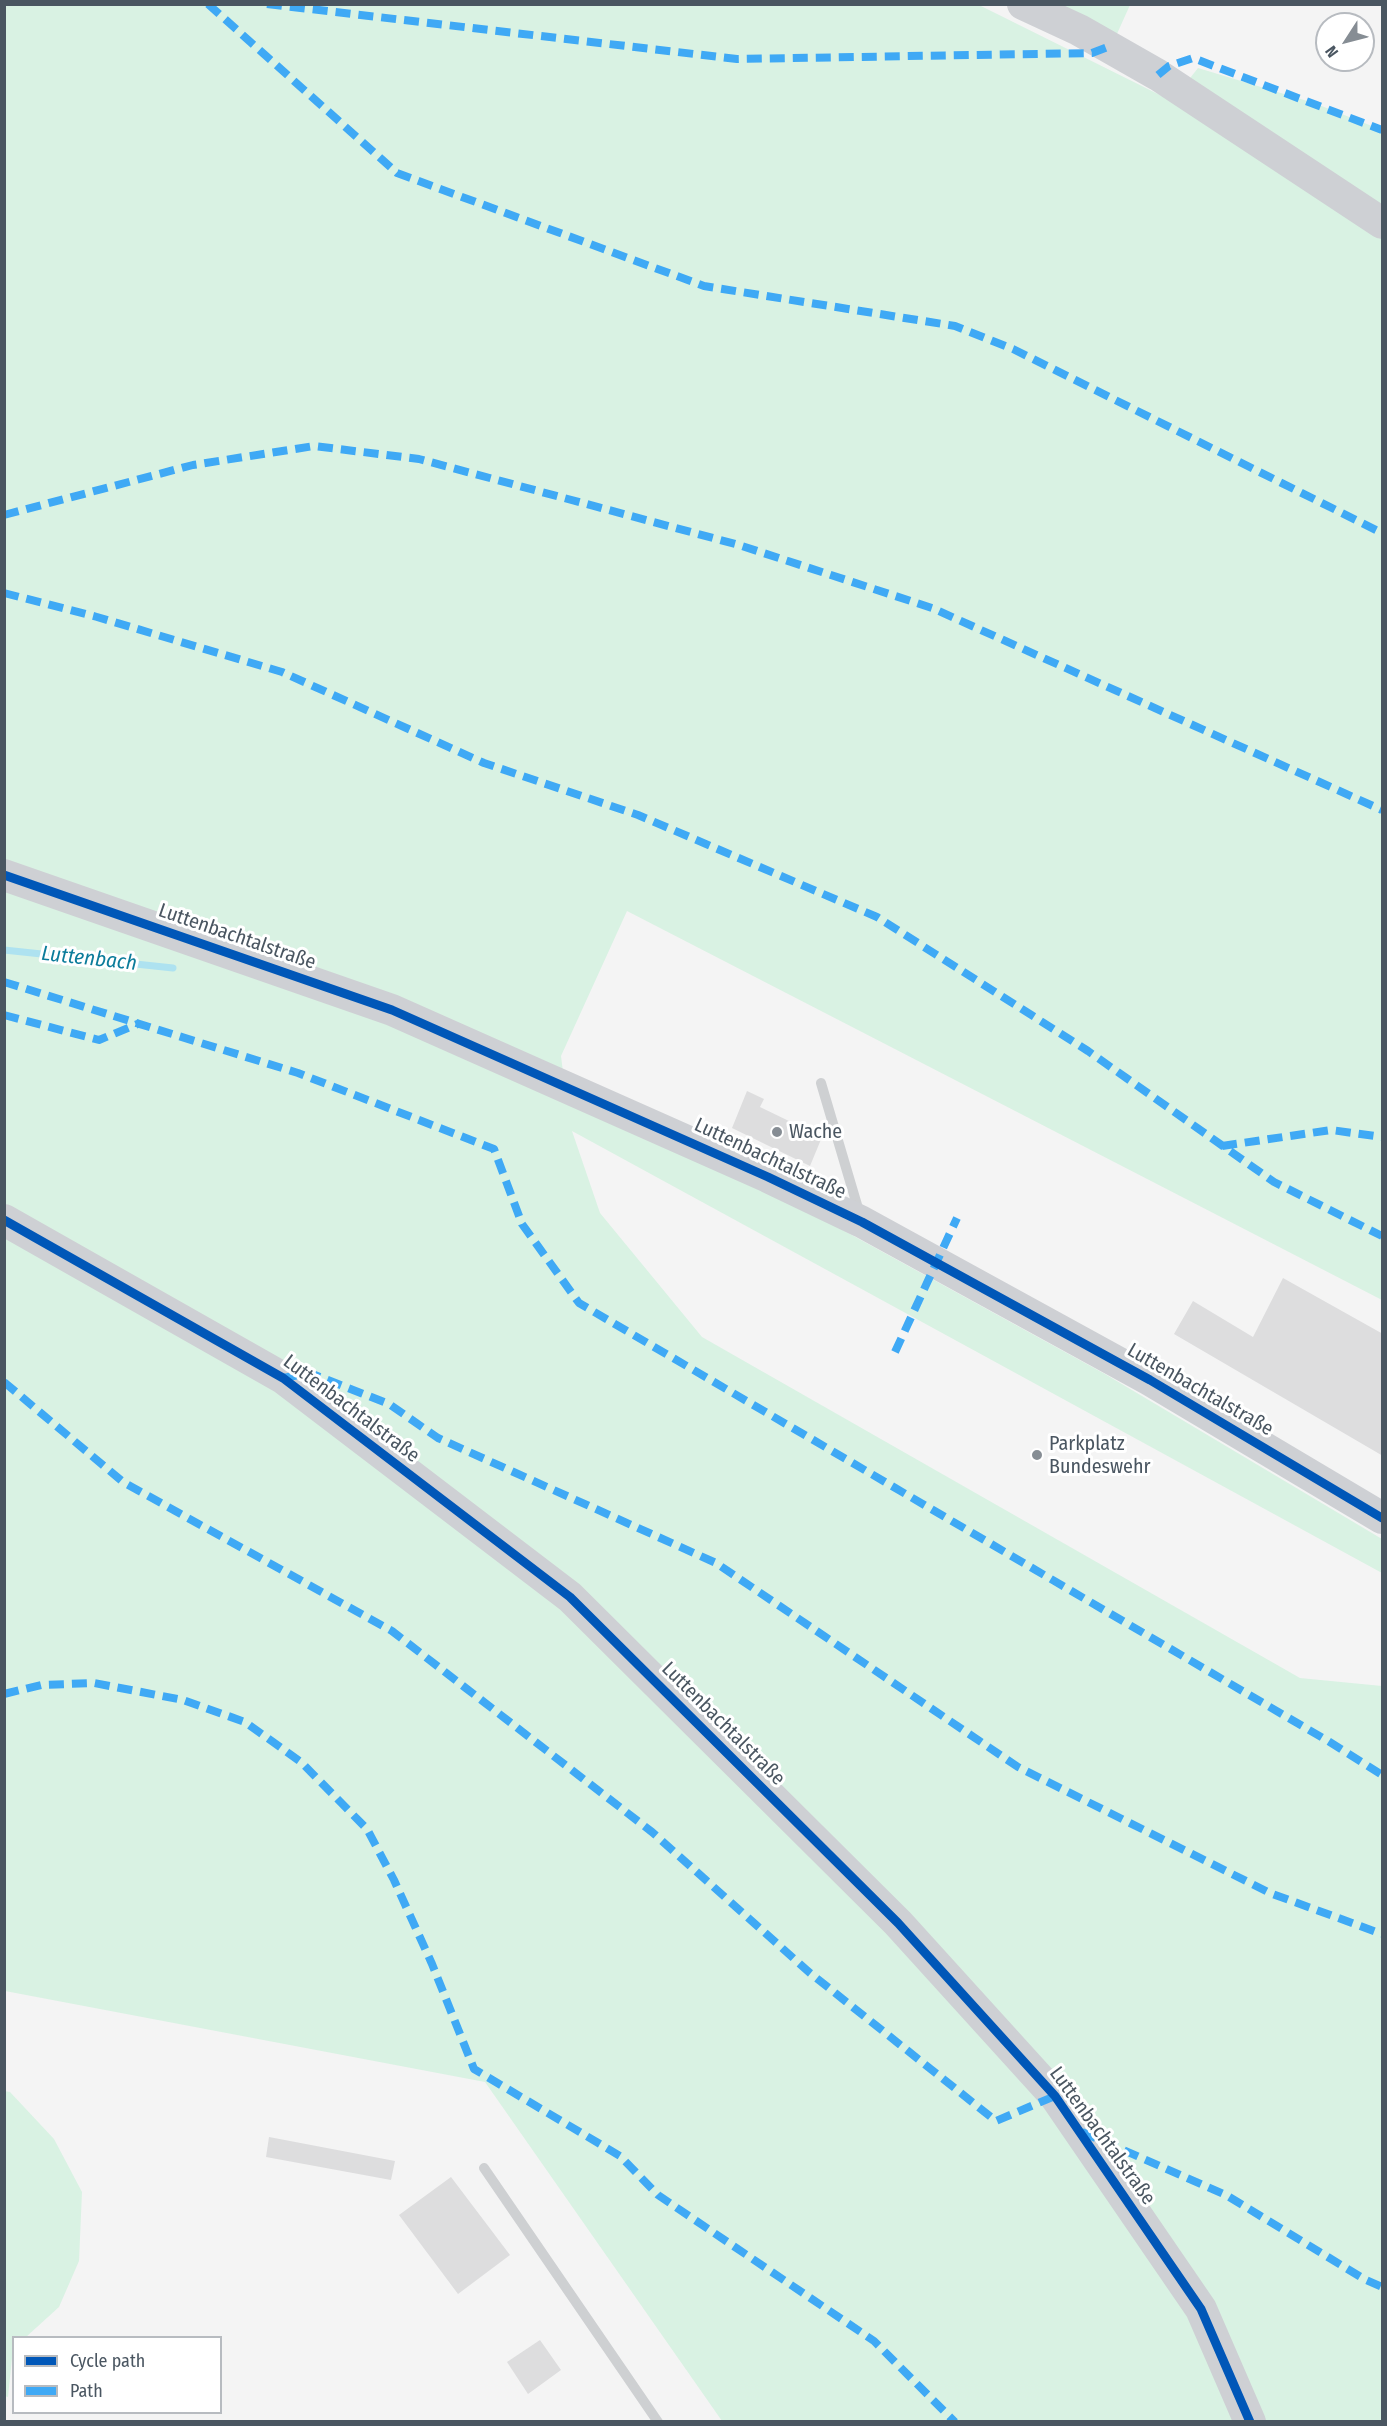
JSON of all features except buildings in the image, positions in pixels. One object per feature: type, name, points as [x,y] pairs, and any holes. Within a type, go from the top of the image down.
[{"type":"street","points":[[1023,4],[1079,30],[1158,75],[1383,223]]},
{"type":"street","name":"Luttenbachtalstraße","points":[[4,875],[392,1010],[768,1177],[862,1222],[1150,1380],[1383,1518]]},
{"type":"street","name":"Luttenbachtalstraße","points":[[4,1220],[283,1378],[578,1606],[898,1923],[1055,2096],[1201,2309],[1250,2421]]},
{"type":"lane","points":[[821,1083],[862,1222]]},
{"type":"lane","points":[[484,2168],[658,2421]]},
{"type":"green space","points":[[4,5],[979,5],[1172,101],[1198,68],[1314,103],[1382,130],[1382,1300],[627,911],[561,1056],[566,1096],[768,1189],[1105,1374],[1382,1539],[1382,1573],[572,1131],[600,1213],[702,1337],[1300,1678],[1382,1686],[1382,2421],[722,2421],[485,2082],[5,1991]]},
{"type":"green space","points":[[1044,5],[1130,5],[1116,36]]},
{"type":"green space","points":[[4,2091],[10,2092],[54,2139],[82,2192],[79,2261],[59,2307],[27,2336],[12,2336],[8,2397],[4,2396]]},
{"type":"waterway","name":"Luttenbach","points":[[4,950],[173,968]]},
{"type":"marked path","points":[[208,4],[397,173],[704,286],[955,326],[1013,349],[1382,533]]},
{"type":"marked path","points":[[267,4],[737,59],[1092,53],[1110,46]]},
{"type":"marked path","points":[[1158,75],[1169,66],[1193,58],[1382,130]]},
{"type":"marked path","points":[[4,515],[193,465],[314,446],[419,459],[739,545],[932,608],[1382,810]]},
{"type":"marked path","points":[[4,593],[97,617],[282,672],[484,763],[638,815],[877,917],[1088,1051],[1274,1182],[1382,1236]]},
{"type":"marked path","points":[[4,982],[298,1073],[494,1149],[522,1224],[579,1303],[1328,1741],[1382,1775]]},
{"type":"marked path","points":[[4,1015],[99,1040],[140,1023]]},
{"type":"marked path","points":[[1222,1146],[1331,1130],[1382,1137]]},
{"type":"marked path","points":[[895,1352],[957,1218]]},
{"type":"marked path","points":[[283,1378],[310,1373],[389,1404],[438,1438],[716,1563],[1018,1767],[1270,1893],[1382,1934]]},
{"type":"marked path","points":[[4,1382],[123,1482],[392,1631],[652,1832],[810,1973],[996,2121],[1055,2096]]},
{"type":"marked path","points":[[4,1694],[41,1685],[94,1683],[183,1700],[245,1722],[301,1762],[367,1829],[394,1880],[432,1964],[474,2069],[620,2156],[658,2195],[874,2341],[955,2422]]},
{"type":"marked path","points":[[1082,2132],[1226,2195],[1364,2279],[1382,2287]]},
{"type":"cycle path","points":[[4,875],[392,1010],[768,1177],[862,1222],[1150,1380],[1382,1518]]},
{"type":"cycle path","points":[[4,1220],[283,1378],[570,1597],[898,1923],[1055,2096],[1201,2309],[1250,2422]]},
{"type":"place","name":"Wache","points":[[777,1132]]},
{"type":"place","name":"Parkplatz Bundeswehr","points":[[1037,1455]]}]
